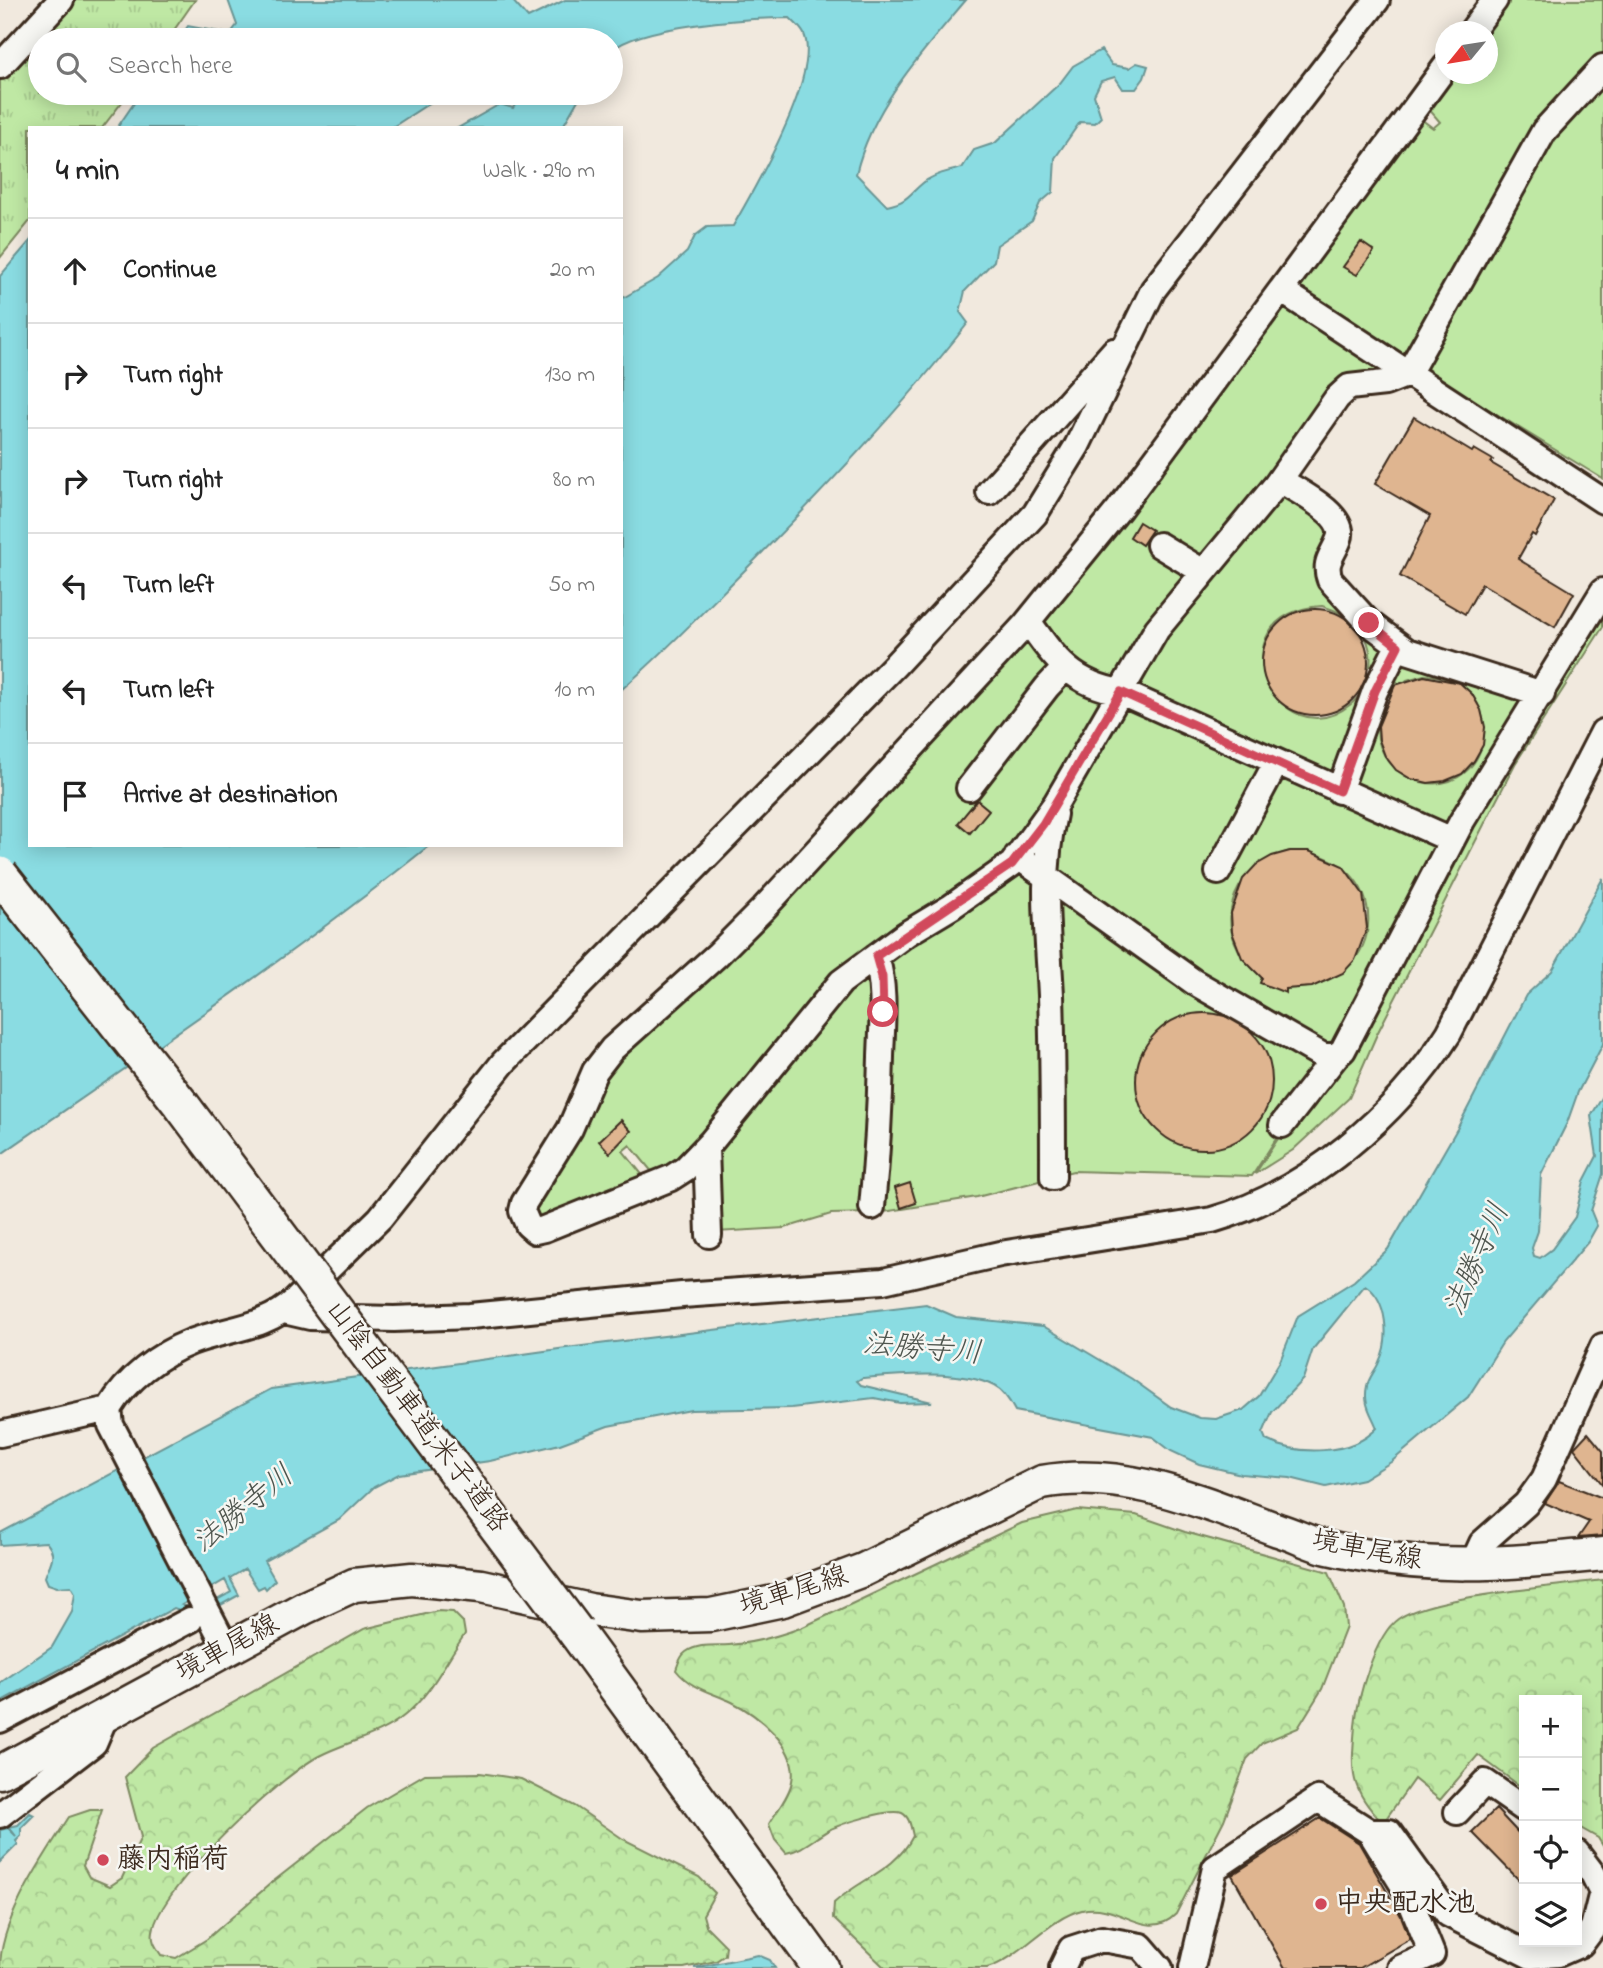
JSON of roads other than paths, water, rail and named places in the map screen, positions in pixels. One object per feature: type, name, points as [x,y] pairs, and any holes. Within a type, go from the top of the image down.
[{"type":"highway","name":"山陰自動車道;米子道路","points":[[0,875],[183,1107],[744,1872],[821,1968]]},
{"type":"highway","name":"山陰自動車道;米子道路","points":[[0,892],[181,1124],[571,1636]]},
{"type":"highway","name":"山陰自動車道;米子道路","points":[[744,1872],[807,1968]]},
{"type":"main road","name":"境車尾線","points":[[0,1772],[106,1715],[222,1639],[354,1585],[412,1579],[481,1586],[590,1610],[642,1617],[710,1615],[783,1600],[863,1570],[1042,1482],[1074,1476],[1117,1479],[1170,1490],[1325,1548],[1422,1564],[1472,1566],[1603,1553]]},
{"type":"street","points":[[35,28],[61,0]]},
{"type":"street","points":[[110,1417],[134,1377],[192,1342],[250,1328],[284,1311],[380,1218],[502,1063],[895,666],[1035,514],[1077,446],[1153,290],[1377,0]]},
{"type":"street","points":[[1479,21],[1495,0]]},
{"type":"street","points":[[0,66],[28,36]]},
{"type":"street","points":[[1435,81],[1119,509],[1028,621],[763,909],[717,955],[612,1049],[595,1071],[570,1129],[524,1203],[523,1218],[535,1231],[671,1178],[685,1169],[706,1148],[831,992],[876,956],[994,879],[1017,856],[1056,803],[1157,629],[1202,571],[1280,480],[1330,408],[1349,387],[1385,383],[1408,374],[1544,131],[1603,67]]},
{"type":"street","points":[[1281,290],[1603,501]]},
{"type":"street","points":[[989,492],[1073,394],[1133,332]]},
{"type":"street","points":[[1280,480],[1334,517],[1340,527],[1340,538],[1326,563],[1330,580],[1369,623],[1398,646],[1542,694]]},
{"type":"street","points":[[1159,545],[1202,571]]},
{"type":"street","points":[[1282,1125],[1343,1050],[1452,840],[1603,591]]},
{"type":"street","points":[[1028,621],[1065,668],[1102,689],[1121,692],[1452,840]]},
{"type":"street","points":[[1339,791],[1375,691],[1398,646]]},
{"type":"street","points":[[969,788],[1047,687],[1065,668]]},
{"type":"street","points":[[284,1311],[334,1317],[470,1316],[682,1295],[875,1282],[1000,1254],[1204,1221],[1241,1212],[1287,1188],[1371,1126],[1429,1065],[1449,1033],[1603,732]]},
{"type":"street","points":[[1218,872],[1276,763]]},
{"type":"street","points":[[1053,1177],[1054,1067],[1045,877],[1046,845],[1056,803]]},
{"type":"street","points":[[1017,856],[1194,982],[1323,1056],[1336,1056]]},
{"type":"street","points":[[872,1208],[878,1146],[883,1012],[882,977],[876,956]]},
{"type":"street","points":[[706,1148],[709,1235]]},
{"type":"street","points":[[1472,1566],[1482,1544],[1526,1504],[1544,1479],[1603,1346]]},
{"type":"street","points":[[0,1434],[110,1417]]},
{"type":"street","points":[[110,1417],[222,1639]]},
{"type":"street","points":[[0,1720],[190,1620]]},
{"type":"street","points":[[0,1815],[94,1743],[106,1715]]},
{"type":"street","points":[[1457,1812],[1486,1782],[1519,1805]]},
{"type":"street","points":[[1192,1968],[1215,1868],[1318,1799],[1370,1832],[1407,1892],[1432,1954],[1400,1968]]},
{"type":"street","points":[[1370,1832],[1390,1832],[1448,1914],[1531,1955],[1558,1954],[1581,1944],[1593,1927],[1602,1892],[1582,1860]]},
{"type":"street","points":[[1062,1968],[1071,1949],[1102,1939],[1140,1946],[1160,1968]]},
{"type":"water","points":[[228,0],[512,0],[528,18],[565,0],[966,0],[900,81],[864,149],[856,174],[887,206],[904,200],[933,177],[962,168],[974,150],[995,143],[1060,83],[1073,66],[1101,50],[1112,65],[1129,68],[1137,63],[1148,66],[1136,89],[1123,89],[1115,77],[1101,81],[1094,95],[1101,117],[1095,123],[1080,122],[1055,158],[1053,192],[1040,203],[1032,221],[997,245],[994,261],[965,291],[960,312],[968,323],[916,387],[776,539],[623,688],[623,298],[658,278],[687,252],[695,236],[707,227],[733,226],[769,160],[795,103],[807,52],[803,32],[790,18],[669,29],[623,43],[623,28],[235,28],[237,25]]},
{"type":"water","points":[[133,105],[426,105],[394,126],[118,126]]},
{"type":"water","points":[[498,105],[513,108],[515,105],[575,105],[563,126],[462,126]]},
{"type":"water","points":[[28,243],[28,847],[427,847],[272,965],[0,1155],[0,276]]},
{"type":"water","name":"法勝寺川","points":[[1603,878],[1603,1044],[1541,1175],[1538,1231],[1532,1248],[1534,1256],[1540,1258],[1552,1249],[1575,1217],[1584,1181],[1597,1156],[1591,1116],[1603,1096],[1603,1174],[1591,1211],[1597,1226],[1588,1242],[1503,1342],[1468,1397],[1391,1462],[1363,1479],[1326,1487],[1290,1478],[1241,1474],[1199,1464],[1171,1451],[1153,1437],[1015,1411],[998,1388],[965,1377],[929,1374],[862,1378],[857,1381],[861,1385],[932,1402],[900,1403],[874,1398],[791,1408],[691,1410],[608,1426],[560,1444],[490,1461],[399,1474],[374,1487],[339,1520],[264,1561],[275,1580],[266,1589],[264,1586],[258,1589],[245,1569],[230,1578],[239,1595],[199,1617],[174,1608],[0,1702],[0,1683],[52,1647],[72,1612],[75,1593],[71,1586],[57,1587],[48,1584],[45,1577],[51,1563],[52,1551],[46,1542],[0,1545],[0,1533],[271,1389],[566,1348],[926,1304],[956,1317],[1043,1326],[1132,1379],[1171,1407],[1200,1418],[1216,1419],[1243,1410],[1259,1396],[1280,1361],[1298,1316],[1354,1281],[1388,1249],[1457,1129],[1526,995],[1552,971]],"holes":[[[1365,1285],[1378,1300],[1385,1320],[1385,1342],[1366,1392],[1368,1408],[1377,1428],[1353,1444],[1323,1450],[1293,1448],[1266,1440],[1263,1433],[1272,1412],[1303,1379],[1313,1349]],[[225,1580],[231,1592],[199,1610],[182,1605]]]},
{"type":"water","points":[[30,1813],[34,1815],[21,1828],[21,1836],[16,1841],[18,1844],[0,1862],[0,1830],[8,1828],[16,1836],[9,1827],[18,1825]]},
{"type":"water","points":[[758,1955],[770,1960],[775,1968],[694,1968]]},
{"type":"place","name":"藤内稲荷","points":[[103,1860]]},
{"type":"place","name":"中央配水池","points":[[1321,1904]]}]
